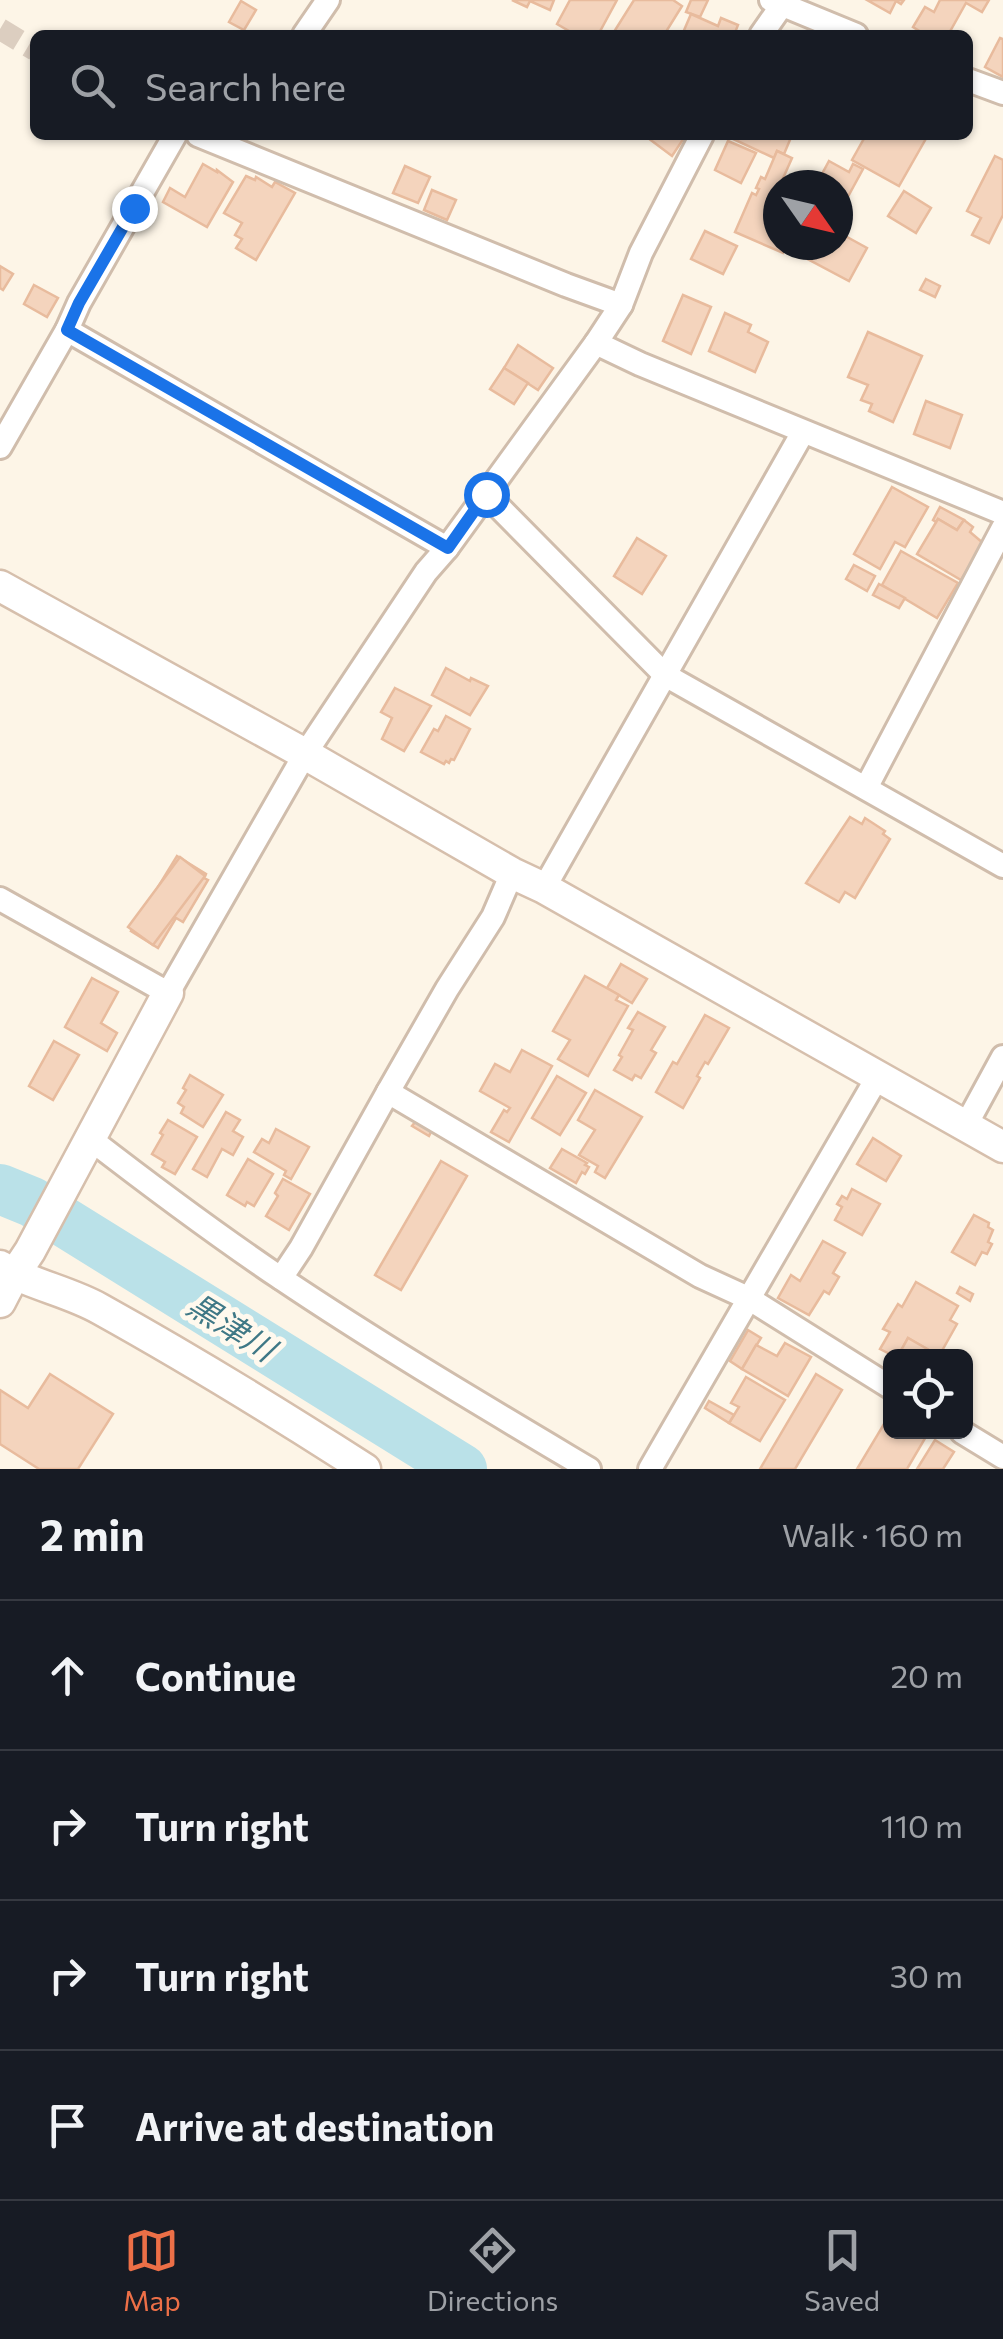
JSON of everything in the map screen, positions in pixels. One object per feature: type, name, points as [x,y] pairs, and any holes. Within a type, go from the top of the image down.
[{"type":"street","points":[[307,30],[328,0]]},
{"type":"street","points":[[763,30],[776,3],[844,30]]},
{"type":"street","points":[[973,82],[1003,94]]},
{"type":"street","points":[[0,447],[172,140]]},
{"type":"street","points":[[230,140],[548,278],[621,305]]},
{"type":"street","points":[[0,1302],[15,1264],[71,1176],[168,993],[305,754],[426,572],[448,548],[621,305],[642,253],[699,140]]},
{"type":"street","points":[[67,330],[448,548]]},
{"type":"street","points":[[596,343],[1003,514]]},
{"type":"street","points":[[544,888],[803,432]]},
{"type":"street","points":[[486,494],[665,675],[1003,866]]},
{"type":"street","points":[[866,788],[1003,528]]},
{"type":"street","points":[[0,586],[1003,1147]]},
{"type":"street","points":[[280,1278],[493,916],[512,873]]},
{"type":"street","points":[[0,900],[168,993]]},
{"type":"street","points":[[966,1125],[1003,1056]]},
{"type":"street","points":[[650,1469],[877,1078]]},
{"type":"street","points":[[388,1092],[700,1276],[748,1298],[883,1383]]},
{"type":"street","points":[[89,1138],[280,1278],[589,1469]]},
{"type":"street","points":[[15,1264],[266,1406],[365,1469]]},
{"type":"street","points":[[973,1439],[1003,1457]]},
{"type":"building","points":[[512,0],[554,0],[550,10],[530,1],[527,7]]},
{"type":"building","points":[[570,0],[617,0],[601,30],[567,30],[557,24]]},
{"type":"building","points":[[634,0],[673,0],[682,6],[667,30],[615,30]]},
{"type":"building","points":[[691,0],[708,0],[700,17],[686,12]]},
{"type":"building","points":[[867,0],[904,0],[901,4],[896,1],[890,13]]},
{"type":"building","points":[[940,0],[989,0],[982,12],[966,3],[951,30],[913,27],[925,7],[934,12]]},
{"type":"building","points":[[241,1],[256,10],[244,30],[229,22]]},
{"type":"building","points":[[691,14],[718,26],[721,18],[738,25],[736,30],[684,30]]},
{"type":"building","points":[[1000,38],[1003,39],[1003,77],[985,67]]},
{"type":"building","points":[[651,140],[683,140],[672,156]]},
{"type":"building","points":[[735,140],[790,140],[784,154],[777,151],[774,158]]},
{"type":"building","points":[[863,140],[925,140],[899,186],[852,160]]},
{"type":"building","points":[[728,141],[756,153],[741,183],[715,170]]},
{"type":"building","points":[[777,151],[792,158],[787,170],[769,170]]},
{"type":"building","points":[[995,156],[1003,160],[1003,215],[989,243],[972,235],[981,218],[967,211]]},
{"type":"building","points":[[829,161],[845,170],[824,170]]},
{"type":"building","points":[[203,164],[233,182],[207,227],[163,202],[170,188],[185,197]]},
{"type":"building","points":[[853,164],[863,169],[853,187]]},
{"type":"building","points":[[405,166],[430,177],[418,203],[393,193]]},
{"type":"building","points":[[246,176],[272,187],[275,182],[295,193],[256,260],[236,248],[242,239],[235,235],[242,223],[224,213]]},
{"type":"building","points":[[761,177],[763,244],[735,232],[752,193],[756,195],[759,189],[756,188]]},
{"type":"building","points":[[432,190],[456,200],[447,220],[424,210]]},
{"type":"building","points":[[904,191],[931,208],[916,233],[888,216]]},
{"type":"building","points":[[705,231],[737,246],[723,274],[691,259]]},
{"type":"building","points":[[853,240],[867,248],[849,281],[809,260],[853,260]]},
{"type":"building","points":[[0,266],[13,274],[3,290],[0,288]]},
{"type":"building","points":[[926,279],[940,286],[935,297],[920,290]]},
{"type":"building","points":[[34,285],[58,298],[47,317],[24,304]]},
{"type":"building","points":[[683,295],[711,307],[691,354],[663,341]]},
{"type":"building","points":[[725,313],[751,325],[748,332],[768,342],[755,372],[709,351]]},
{"type":"building","points":[[868,332],[922,356],[893,422],[869,411],[872,404],[861,400],[868,385],[848,377]]},
{"type":"building","points":[[518,345],[553,368],[538,390],[504,368]]},
{"type":"building","points":[[504,368],[528,383],[514,404],[490,389]]},
{"type":"building","points":[[926,401],[962,415],[950,448],[914,434]]},
{"type":"building","points":[[892,487],[928,507],[905,547],[895,542],[880,569],[854,554]]},
{"type":"building","points":[[940,507],[964,520],[957,530],[933,520]]},
{"type":"building","points":[[938,519],[957,530],[964,520],[973,527],[970,532],[983,543],[961,580],[917,554]]},
{"type":"building","points":[[637,538],[666,556],[642,594],[614,576]]},
{"type":"building","points":[[901,551],[958,583],[937,618],[882,585]]},
{"type":"building","points":[[854,565],[875,576],[867,591],[846,579]]},
{"type":"building","points":[[879,584],[905,598],[899,608],[873,595]]},
{"type":"building","points":[[446,668],[488,686],[470,715],[432,695]]},
{"type":"building","points":[[395,688],[431,706],[404,751],[382,739],[392,718],[381,712]]},
{"type":"building","points":[[446,716],[470,729],[454,760],[444,764],[421,752]]},
{"type":"building","points":[[850,817],[862,824],[865,818],[890,839],[855,898],[845,892],[839,902],[806,883]]},
{"type":"building","points":[[177,856],[206,874],[204,878],[208,880],[183,922],[176,918],[158,948],[131,931]]},
{"type":"building","points":[[180,857],[205,876],[153,945],[128,927]]},
{"type":"building","points":[[621,964],[647,979],[632,1003],[607,988]]},
{"type":"building","points":[[585,976],[619,995],[616,1000],[628,1006],[588,1076],[558,1059],[570,1040],[553,1031]]},
{"type":"building","points":[[92,978],[118,992],[101,1023],[117,1033],[107,1051],[65,1027]]},
{"type":"building","points":[[638,1012],[665,1027],[641,1078],[635,1075],[632,1080],[614,1070],[633,1030],[628,1028]]},
{"type":"building","points":[[705,1015],[729,1028],[708,1064],[705,1062],[683,1108],[656,1092]]},
{"type":"building","points":[[54,1041],[79,1055],[53,1100],[29,1086]]},
{"type":"building","points":[[522,1050],[552,1066],[509,1142],[491,1132],[504,1110],[510,1108],[480,1091],[495,1064],[510,1072]]},
{"type":"building","points":[[190,1075],[223,1095],[203,1127],[181,1113],[184,1107],[178,1103]]},
{"type":"building","points":[[557,1076],[586,1093],[560,1135],[532,1118]]},
{"type":"building","points":[[595,1090],[642,1117],[605,1178],[595,1172],[598,1166],[579,1155],[595,1130],[578,1120]]},
{"type":"building","points":[[226,1112],[240,1120],[233,1131],[243,1137],[233,1155],[222,1149],[207,1177],[193,1169]]},
{"type":"building","points":[[168,1120],[197,1137],[175,1174],[162,1167],[165,1162],[152,1154]]},
{"type":"building","points":[[416,1121],[432,1130],[429,1136],[412,1126]]},
{"type":"building","points":[[276,1129],[309,1147],[291,1179],[284,1175],[286,1171],[254,1152],[262,1139],[269,1143]]},
{"type":"building","points":[[873,1138],[901,1156],[886,1181],[857,1164]]},
{"type":"building","points":[[562,1149],[589,1167],[576,1183],[550,1168]]},
{"type":"building","points":[[248,1159],[273,1174],[254,1206],[247,1202],[245,1206],[227,1195]]},
{"type":"building","points":[[441,1161],[467,1176],[401,1290],[375,1275]]},
{"type":"building","points":[[283,1179],[310,1194],[289,1230],[266,1216]]},
{"type":"building","points":[[852,1189],[880,1204],[862,1235],[835,1220],[842,1207],[837,1204],[842,1196],[847,1199]]},
{"type":"building","points":[[974,1215],[989,1223],[993,1230],[987,1254],[982,1252],[975,1265],[952,1252]]},
{"type":"building","points":[[823,1241],[845,1253],[833,1273],[839,1277],[829,1294],[824,1291],[809,1315],[778,1298],[791,1275],[800,1281]]},
{"type":"building","points":[[916,1282],[958,1306],[950,1320],[957,1324],[943,1349],[927,1349],[908,1338],[902,1349],[880,1349],[890,1332],[883,1329],[898,1304],[902,1307]]},
{"type":"building","points":[[960,1287],[973,1294],[970,1301],[957,1293]]},
{"type":"building","points":[[748,1330],[761,1338],[742,1369],[730,1361]]},
{"type":"building","points":[[908,1338],[927,1349],[902,1349]]},
{"type":"building","points":[[785,1343],[811,1357],[788,1396],[742,1369],[756,1345],[777,1356]]},
{"type":"building","points":[[50,1374],[113,1414],[78,1469],[39,1469],[0,1444],[0,1390],[28,1408]]},
{"type":"building","points":[[816,1374],[842,1390],[795,1469],[760,1469]]},
{"type":"building","points":[[746,1377],[785,1400],[760,1441],[729,1423],[739,1407],[731,1403]]},
{"type":"building","points":[[709,1401],[734,1415],[729,1423],[705,1408]]},
{"type":"building","points":[[883,1426],[883,1439],[925,1439],[907,1469],[857,1469]]},
{"type":"building","points":[[935,1440],[954,1452],[943,1469],[917,1469]]},
{"type":"waterway","name":"黒津川","points":[[0,1189],[32,1202],[462,1469]]},
{"type":"tunnel","points":[[0,29],[30,47]]},
{"type":"route","points":[[134,208],[67,330],[448,548],[486,494]]}]
